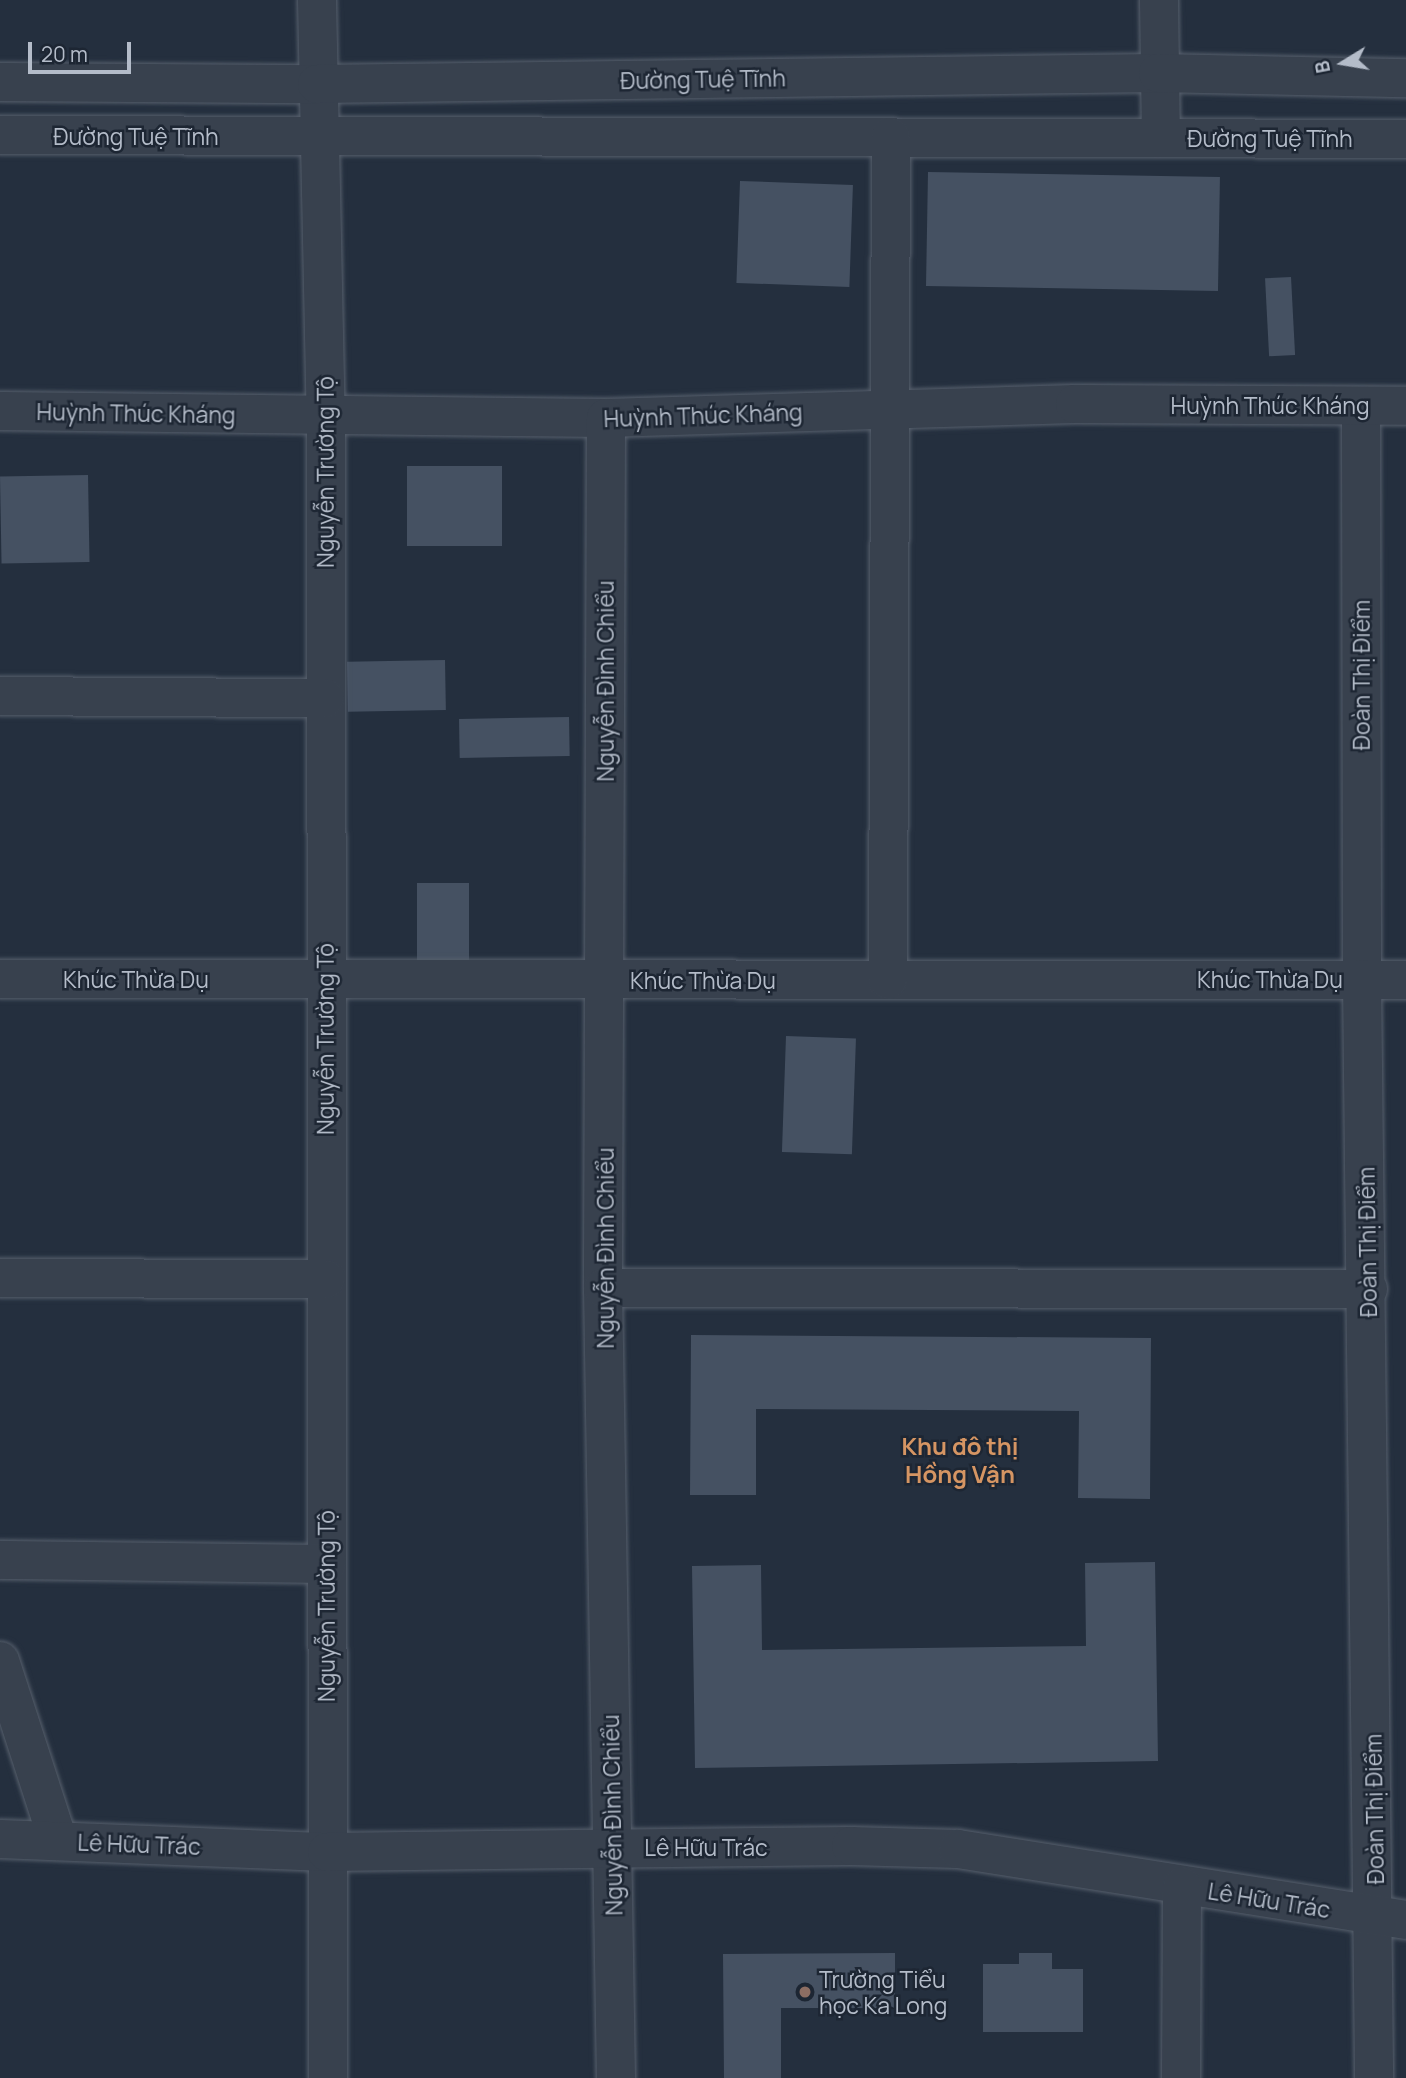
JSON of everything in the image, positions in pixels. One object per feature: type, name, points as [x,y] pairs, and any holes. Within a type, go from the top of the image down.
[{"type":"street","name":"Nguyễn Trường Tộ","points":[[317,0],[326,416],[324,979],[328,2078]]},
{"type":"street","points":[[1159,0],[1161,138]]},
{"type":"street","name":"Đường Tuệ Tĩnh","points":[[0,82],[317,84],[1158,73],[1406,78]]},
{"type":"street","name":"Đường Tuệ Tĩnh","points":[[0,135],[1406,139]]},
{"type":"street","points":[[888,979],[891,136]]},
{"type":"street","name":"Huỳnh Thúc Kháng","points":[[0,411],[606,418],[1075,404],[1406,406]]},
{"type":"street","name":"Đoàn Thị Điểm","points":[[1361,406],[1362,979],[1368,1289],[1390,1917],[1374,2078]]},
{"type":"street","name":"Nguyễn Đình Chiểu","points":[[606,418],[603,1288],[616,2078]]},
{"type":"street","points":[[0,696],[325,698]]},
{"type":"street","name":"Khúc Thừa Dụ","points":[[0,979],[1406,980]]},
{"type":"street","points":[[0,1278],[326,1279]]},
{"type":"street","points":[[603,1288],[1368,1289]]},
{"type":"street","points":[[0,1560],[327,1564]]},
{"type":"street","points":[[0,1661],[58,1841]]},
{"type":"street","name":"Lê Hữu Trác","points":[[0,1839],[327,1852],[613,1847],[958,1849],[1390,1917]]},
{"type":"street","points":[[1181,2078],[1182,1886]]},
{"type":"building","points":[[928,172],[1220,177],[1218,291],[926,286]]},
{"type":"building","points":[[740,181],[853,185],[849,287],[736,283]]},
{"type":"building","points":[[1291,277],[1295,355],[1269,356],[1265,278]]},
{"type":"building","points":[[407,466],[502,466],[502,546],[407,546]]},
{"type":"building","points":[[88,475],[90,562],[2,564],[0,477]]},
{"type":"building","points":[[445,660],[446,710],[348,712],[347,662]]},
{"type":"building","points":[[569,717],[570,756],[460,758],[459,719]]},
{"type":"building","points":[[417,883],[469,883],[469,964],[417,964]]},
{"type":"building","points":[[786,1036],[856,1038],[852,1154],[782,1152]]},
{"type":"building","points":[[691,1335],[1151,1338],[1150,1499],[1078,1498],[1079,1411],[756,1409],[756,1495],[690,1495]]},
{"type":"building","points":[[1155,1562],[1158,1761],[695,1768],[692,1566],[761,1565],[762,1650],[1086,1646],[1085,1563]]},
{"type":"building","points":[[895,1953],[895,2008],[781,2008],[781,2078],[724,2078],[723,1954]]},
{"type":"building","points":[[1019,1953],[1052,1953],[1052,1969],[1083,1969],[1083,2032],[983,2032],[983,1964],[1019,1964]]},
{"type":"place","name":"Trường Tiểu học Ka Long","points":[[805,1992]]},
{"type":"district","name":"Khu đô thị Hồng Vận","points":[[960,1460]]}]
